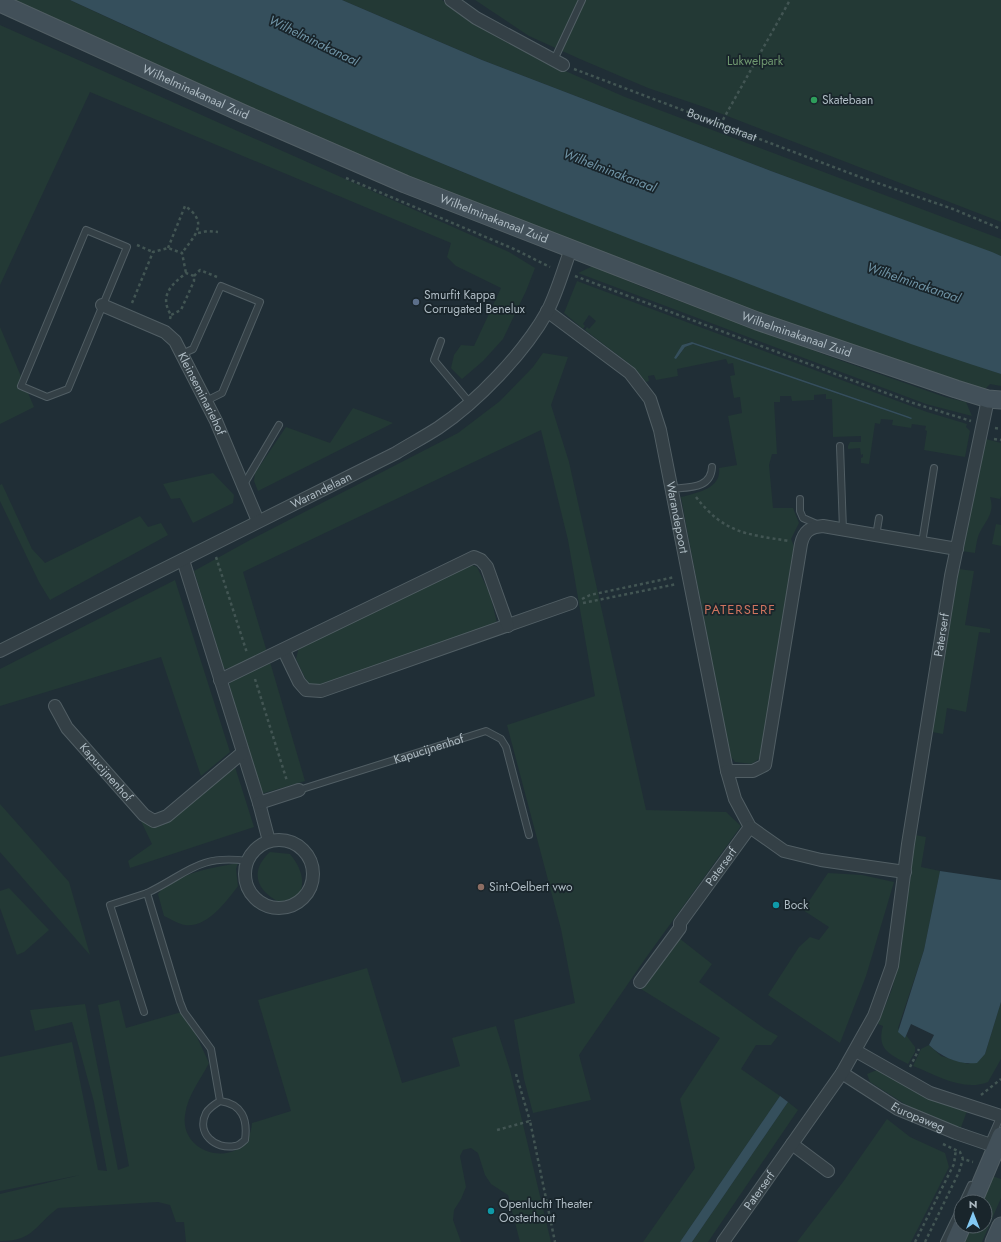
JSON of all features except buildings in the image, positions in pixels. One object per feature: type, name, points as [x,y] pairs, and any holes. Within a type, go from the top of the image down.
[{"type":"street","points":[[451,0],[476,18],[558,62]]},
{"type":"street","name":"Wilhelminakanaal Zuid","points":[[0,3],[222,104],[383,174],[570,249],[757,321],[956,389],[994,399]]},
{"type":"street","name":"Warandelaan","points":[[0,651],[396,453],[438,428],[470,403],[509,362],[547,311],[570,249]]},
{"type":"street","name":"Kleinseminariehof","points":[[102,305],[165,332],[175,341],[206,401],[258,522]]},
{"type":"street","name":"Warandepoort","points":[[547,311],[630,373],[650,399],[660,430],[727,771],[734,799],[750,827]]},
{"type":"street","name":"Paterserf","points":[[727,1241],[856,1051],[876,1009],[892,966],[905,872],[957,549],[994,399]]},
{"type":"street","points":[[727,771],[753,771],[765,765],[801,544],[807,530],[813,526],[823,526],[957,549]]},
{"type":"street","points":[[220,680],[284,651],[474,557],[481,560],[487,567],[508,626]]},
{"type":"street","points":[[183,560],[242,753],[260,803],[269,841]]},
{"type":"street","points":[[284,651],[299,682],[306,690],[321,691],[571,604]]},
{"type":"street","name":"Kapucijnenhof","points":[[55,706],[72,734],[144,815],[154,821],[167,816],[242,753]]},
{"type":"street","name":"Kapucijnenhof","points":[[260,803],[299,790]]},
{"type":"street","points":[[750,827],[784,851],[821,860],[905,872]]},
{"type":"street","name":"Paterserf","points":[[640,982],[680,928],[680,923],[750,827]]},
{"type":"street","points":[[280,839],[292,842],[301,847],[309,856],[313,867],[313,879],[310,890],[303,899],[293,905],[282,908],[270,907],[260,903],[252,895],[247,886],[245,875],[247,862],[251,854],[259,846],[269,841],[280,839]]},
{"type":"street","points":[[856,1051],[905,1077],[930,1093],[1001,1116]]},
{"type":"street","name":"Europaweg","points":[[842,1073],[898,1109],[961,1135],[995,1145]]},
{"type":"street","points":[[792,1144],[828,1171]]},
{"type":"street","points":[[976,1194],[995,1145]]},
{"type":"street","points":[[994,1242],[1001,1226]]},
{"type":"lane","points":[[558,62],[582,0]]},
{"type":"lane","points":[[86,230],[127,247],[68,389],[47,397],[21,386],[86,230]]},
{"type":"lane","points":[[182,354],[193,349],[221,286],[260,302],[222,393],[206,401]]},
{"type":"lane","points":[[441,341],[434,360],[470,403]]},
{"type":"lane","points":[[243,486],[279,425]]},
{"type":"lane","points":[[840,446],[843,530]]},
{"type":"lane","points":[[671,489],[689,487],[707,481],[712,475],[712,466]]},
{"type":"lane","points":[[922,543],[934,468]]},
{"type":"lane","points":[[800,499],[800,511],[803,518],[823,526]]},
{"type":"lane","points":[[876,536],[879,518]]},
{"type":"lane","name":"Kapucijnenhof","points":[[299,790],[486,731],[501,739],[506,747],[529,835]]},
{"type":"lane","points":[[144,1012],[110,905],[147,892],[197,865],[223,859],[247,862]]},
{"type":"lane","points":[[147,892],[184,1012],[211,1049],[220,1101]]},
{"type":"lane","points":[[220,1101],[230,1102],[237,1107],[243,1116],[247,1128],[245,1140],[236,1146],[220,1146],[210,1141],[204,1132],[204,1120],[207,1112],[220,1101]]},
{"type":"lane","points":[[995,1145],[1001,1116]]},
{"type":"lane","points":[[967,1194],[974,1178]]},
{"type":"lane","points":[[944,1242],[953,1223]]},
{"type":"path","points":[[720,125],[790,0]]},
{"type":"path","name":"Bouwlingstraat","points":[[558,62],[720,125],[953,209],[1001,229]]},
{"type":"path","points":[[168,248],[185,206],[192,211],[198,222],[198,233],[182,253]]},
{"type":"path","points":[[198,233],[208,231],[218,232]]},
{"type":"path","points":[[127,247],[134,244],[153,252],[168,248],[182,253]]},
{"type":"path","points":[[127,316],[153,252]]},
{"type":"path","points":[[182,253],[186,272]]},
{"type":"path","points":[[165,332],[171,315],[181,310],[194,281],[194,276],[200,270],[218,277],[221,286]]},
{"type":"path","points":[[186,272],[194,276]]},
{"type":"path","points":[[171,315],[166,307],[167,296],[172,285],[186,272]]},
{"type":"path","points":[[689,487],[708,512],[723,524],[743,534],[801,544]]},
{"type":"path","points":[[571,604],[590,595],[688,578]]},
{"type":"path","points":[[571,604],[590,602],[688,578]]},
{"type":"path","points":[[905,1077],[919,1049]]},
{"type":"path","points":[[516,1074],[530,1121],[555,1242]]},
{"type":"path","points":[[976,1109],[982,1093],[1001,1079]]},
{"type":"path","points":[[497,1130],[530,1121]]},
{"type":"path","points":[[915,1242],[954,1164],[955,1150],[961,1135]]},
{"type":"path","points":[[924,1242],[959,1172],[963,1159]]},
{"type":"green space","points":[[13,0],[70,0],[141,33],[455,169],[805,305],[1001,374],[1001,386],[990,384],[985,389],[960,383],[737,306],[416,180],[229,100]]},
{"type":"green space","points":[[342,0],[442,0],[461,14],[547,63],[625,97],[1001,239],[1001,256],[771,171],[482,60]]},
{"type":"green space","name":"Lukwelpark","points":[[475,0],[1001,0],[1001,222],[704,107],[648,88],[529,36]]},
{"type":"green space","points":[[0,25],[509,252],[535,268],[526,291],[503,339],[483,361],[462,379],[451,368],[454,355],[461,345],[474,346],[501,288],[456,266],[447,257],[451,243],[90,92],[0,285]]},
{"type":"green space","points":[[593,266],[647,289],[842,361],[945,397],[966,402],[972,416],[926,404],[578,273]]},
{"type":"green space","points":[[577,281],[927,412],[967,424],[966,427],[970,431],[965,457],[924,450],[927,431],[925,430],[926,426],[912,424],[911,428],[892,425],[893,420],[881,419],[880,424],[875,423],[869,464],[861,463],[863,454],[861,455],[860,448],[848,449],[848,446],[850,442],[861,442],[861,436],[833,437],[832,399],[826,399],[826,394],[814,395],[814,400],[792,401],[791,396],[780,396],[780,402],[774,402],[777,454],[772,454],[769,465],[773,508],[793,508],[799,523],[791,539],[794,546],[760,758],[752,764],[735,762],[729,754],[681,497],[700,492],[712,485],[719,475],[719,468],[737,465],[728,416],[742,413],[740,397],[734,398],[730,376],[735,375],[733,363],[728,364],[726,359],[677,369],[678,376],[656,380],[654,375],[648,376],[649,381],[646,382],[632,366],[585,330],[587,327],[589,329],[596,321],[589,315],[583,324],[585,326],[583,329],[564,313]],"holes":[[[692,342],[907,416],[911,419],[693,344],[685,347],[676,359],[687,343]]]},
{"type":"green space","points":[[0,327],[34,407],[0,424]]},
{"type":"green space","points":[[543,353],[568,357],[551,405],[569,462],[646,810],[726,812],[741,826],[645,959],[579,1055],[591,1100],[533,1113],[524,1079],[514,1020],[575,1003],[561,929],[507,725],[595,696],[568,540],[541,430],[243,572],[267,652],[236,667],[224,669],[194,571],[250,540],[458,433],[500,401],[533,367]]},
{"type":"green space","points":[[353,408],[393,423],[258,491],[254,481],[255,473],[286,427],[330,443]]},
{"type":"green space","points":[[986,439],[1001,443],[1001,496],[1000,499],[990,497],[992,507],[991,511],[979,534],[975,553],[962,551]]},
{"type":"green space","points":[[213,473],[234,495],[233,503],[193,523],[180,498],[171,499],[163,484]]},
{"type":"green space","points":[[2,484],[32,549],[45,563],[140,516],[148,527],[161,523],[168,535],[50,600],[39,582],[0,501],[0,485]]},
{"type":"green space","points":[[996,524],[1001,525],[1001,546],[992,544]]},
{"type":"green space","points":[[469,564],[477,567],[490,594],[497,623],[316,686],[308,684],[296,659],[299,647]]},
{"type":"green space","points":[[959,569],[974,571],[965,625],[990,629],[990,633],[979,632],[966,712],[947,708],[943,734],[932,732]]},
{"type":"green space","points":[[175,580],[230,752],[201,776],[161,657],[0,706],[0,669]]},
{"type":"green space","points":[[270,662],[305,781],[261,794],[229,684],[239,676]]},
{"type":"green space","points":[[235,767],[254,827],[130,868],[128,861],[152,844],[141,821],[156,827],[163,825]]},
{"type":"green space","points":[[0,804],[69,882],[90,955],[0,852]]},
{"type":"green space","points":[[915,835],[926,837],[921,867],[940,871],[924,950],[898,1028],[905,1038],[906,1035],[915,1047],[915,1052],[908,1064],[886,1051],[883,1046],[881,1034],[883,1026],[878,1024],[892,989],[900,958]]},
{"type":"green space","points":[[270,852],[290,854],[297,864],[302,880],[301,891],[298,897],[279,902],[265,892],[260,886],[258,873],[260,866]]},
{"type":"green space","points":[[238,863],[236,869],[238,886],[215,913],[193,925],[177,923],[164,916],[158,894],[164,887],[183,876],[195,872]]},
{"type":"green space","points":[[828,873],[862,875],[894,882],[866,976],[840,1043],[768,995],[799,947],[810,937],[819,940],[829,927],[803,910]]},
{"type":"green space","points":[[9,888],[49,930],[24,952],[17,955],[0,908],[0,891]]},
{"type":"green space","points":[[679,938],[712,964],[699,982],[765,1029],[778,1036],[771,1045],[756,1045],[741,1069],[780,1096],[680,1242],[643,1242],[695,1168],[680,1099],[720,1038],[641,989]]},
{"type":"green space","points":[[367,968],[402,1083],[460,1066],[452,1038],[496,1026],[510,1070],[551,1242],[520,1242],[508,1195],[491,1184],[485,1175],[478,1153],[471,1148],[463,1150],[460,1156],[466,1187],[454,1210],[453,1220],[461,1242],[186,1242],[184,1222],[176,1222],[170,1205],[158,1202],[58,1208],[33,1231],[20,1239],[0,1241],[0,1194],[80,1175],[0,1191],[0,1057],[72,1042],[98,1170],[107,1171],[94,1102],[72,1022],[35,1031],[30,1010],[85,1004],[118,1170],[129,1166],[98,1005],[119,1000],[126,1028],[185,1011],[209,1063],[189,1101],[185,1115],[186,1130],[193,1141],[203,1149],[215,1153],[228,1153],[239,1148],[248,1138],[252,1123],[291,1111],[258,1000]]},
{"type":"green space","points":[[1001,1002],[1001,1059],[988,1082],[979,1085],[960,1084],[913,1066],[921,1049],[929,1045],[941,1056],[968,1064],[985,1054]]},
{"type":"green space","points":[[877,1070],[916,1091],[967,1111],[960,1130],[911,1108],[870,1082],[867,1074]]},
{"type":"green space","points":[[788,1102],[798,1110],[708,1242],[692,1242]]},
{"type":"green space","points":[[887,1119],[910,1137],[945,1153],[949,1167],[911,1242],[797,1242],[843,1182]]},
{"type":"green space","points":[[989,1175],[1001,1179],[1001,1198],[993,1217],[993,1194],[981,1194]]},
{"type":"green space","points":[[962,1234],[985,1234],[982,1242],[959,1242]]},
{"type":"water","name":"Wilhelminakanaal","points":[[70,0],[342,0],[482,60],[771,171],[992,252],[1001,256],[1001,374],[927,350],[853,323],[546,206],[306,106]]},
{"type":"water","points":[[692,342],[912,418],[911,419],[693,344],[685,347],[676,359],[674,358],[682,345]]},
{"type":"water","points":[[940,871],[1001,880],[1001,1002],[985,1054],[977,1063],[963,1063],[939,1053],[929,1045],[934,1035],[911,1024],[905,1038],[898,1032],[924,950]]},
{"type":"water","points":[[780,1096],[788,1102],[692,1242],[680,1242]]},
{"type":"place","name":"Skatebaan","points":[[814,100]]},
{"type":"place","name":"Smurfit Kappa Corrugated Benelux","points":[[416,302]]},
{"type":"place","name":"Sint-Oelbert vwo","points":[[481,887]]},
{"type":"place","name":"Bock","points":[[776,905]]},
{"type":"place","name":"Openlucht Theater Oosterhout","points":[[491,1211]]},
{"type":"district","name":"PATERSERF","points":[[740,609]]}]
